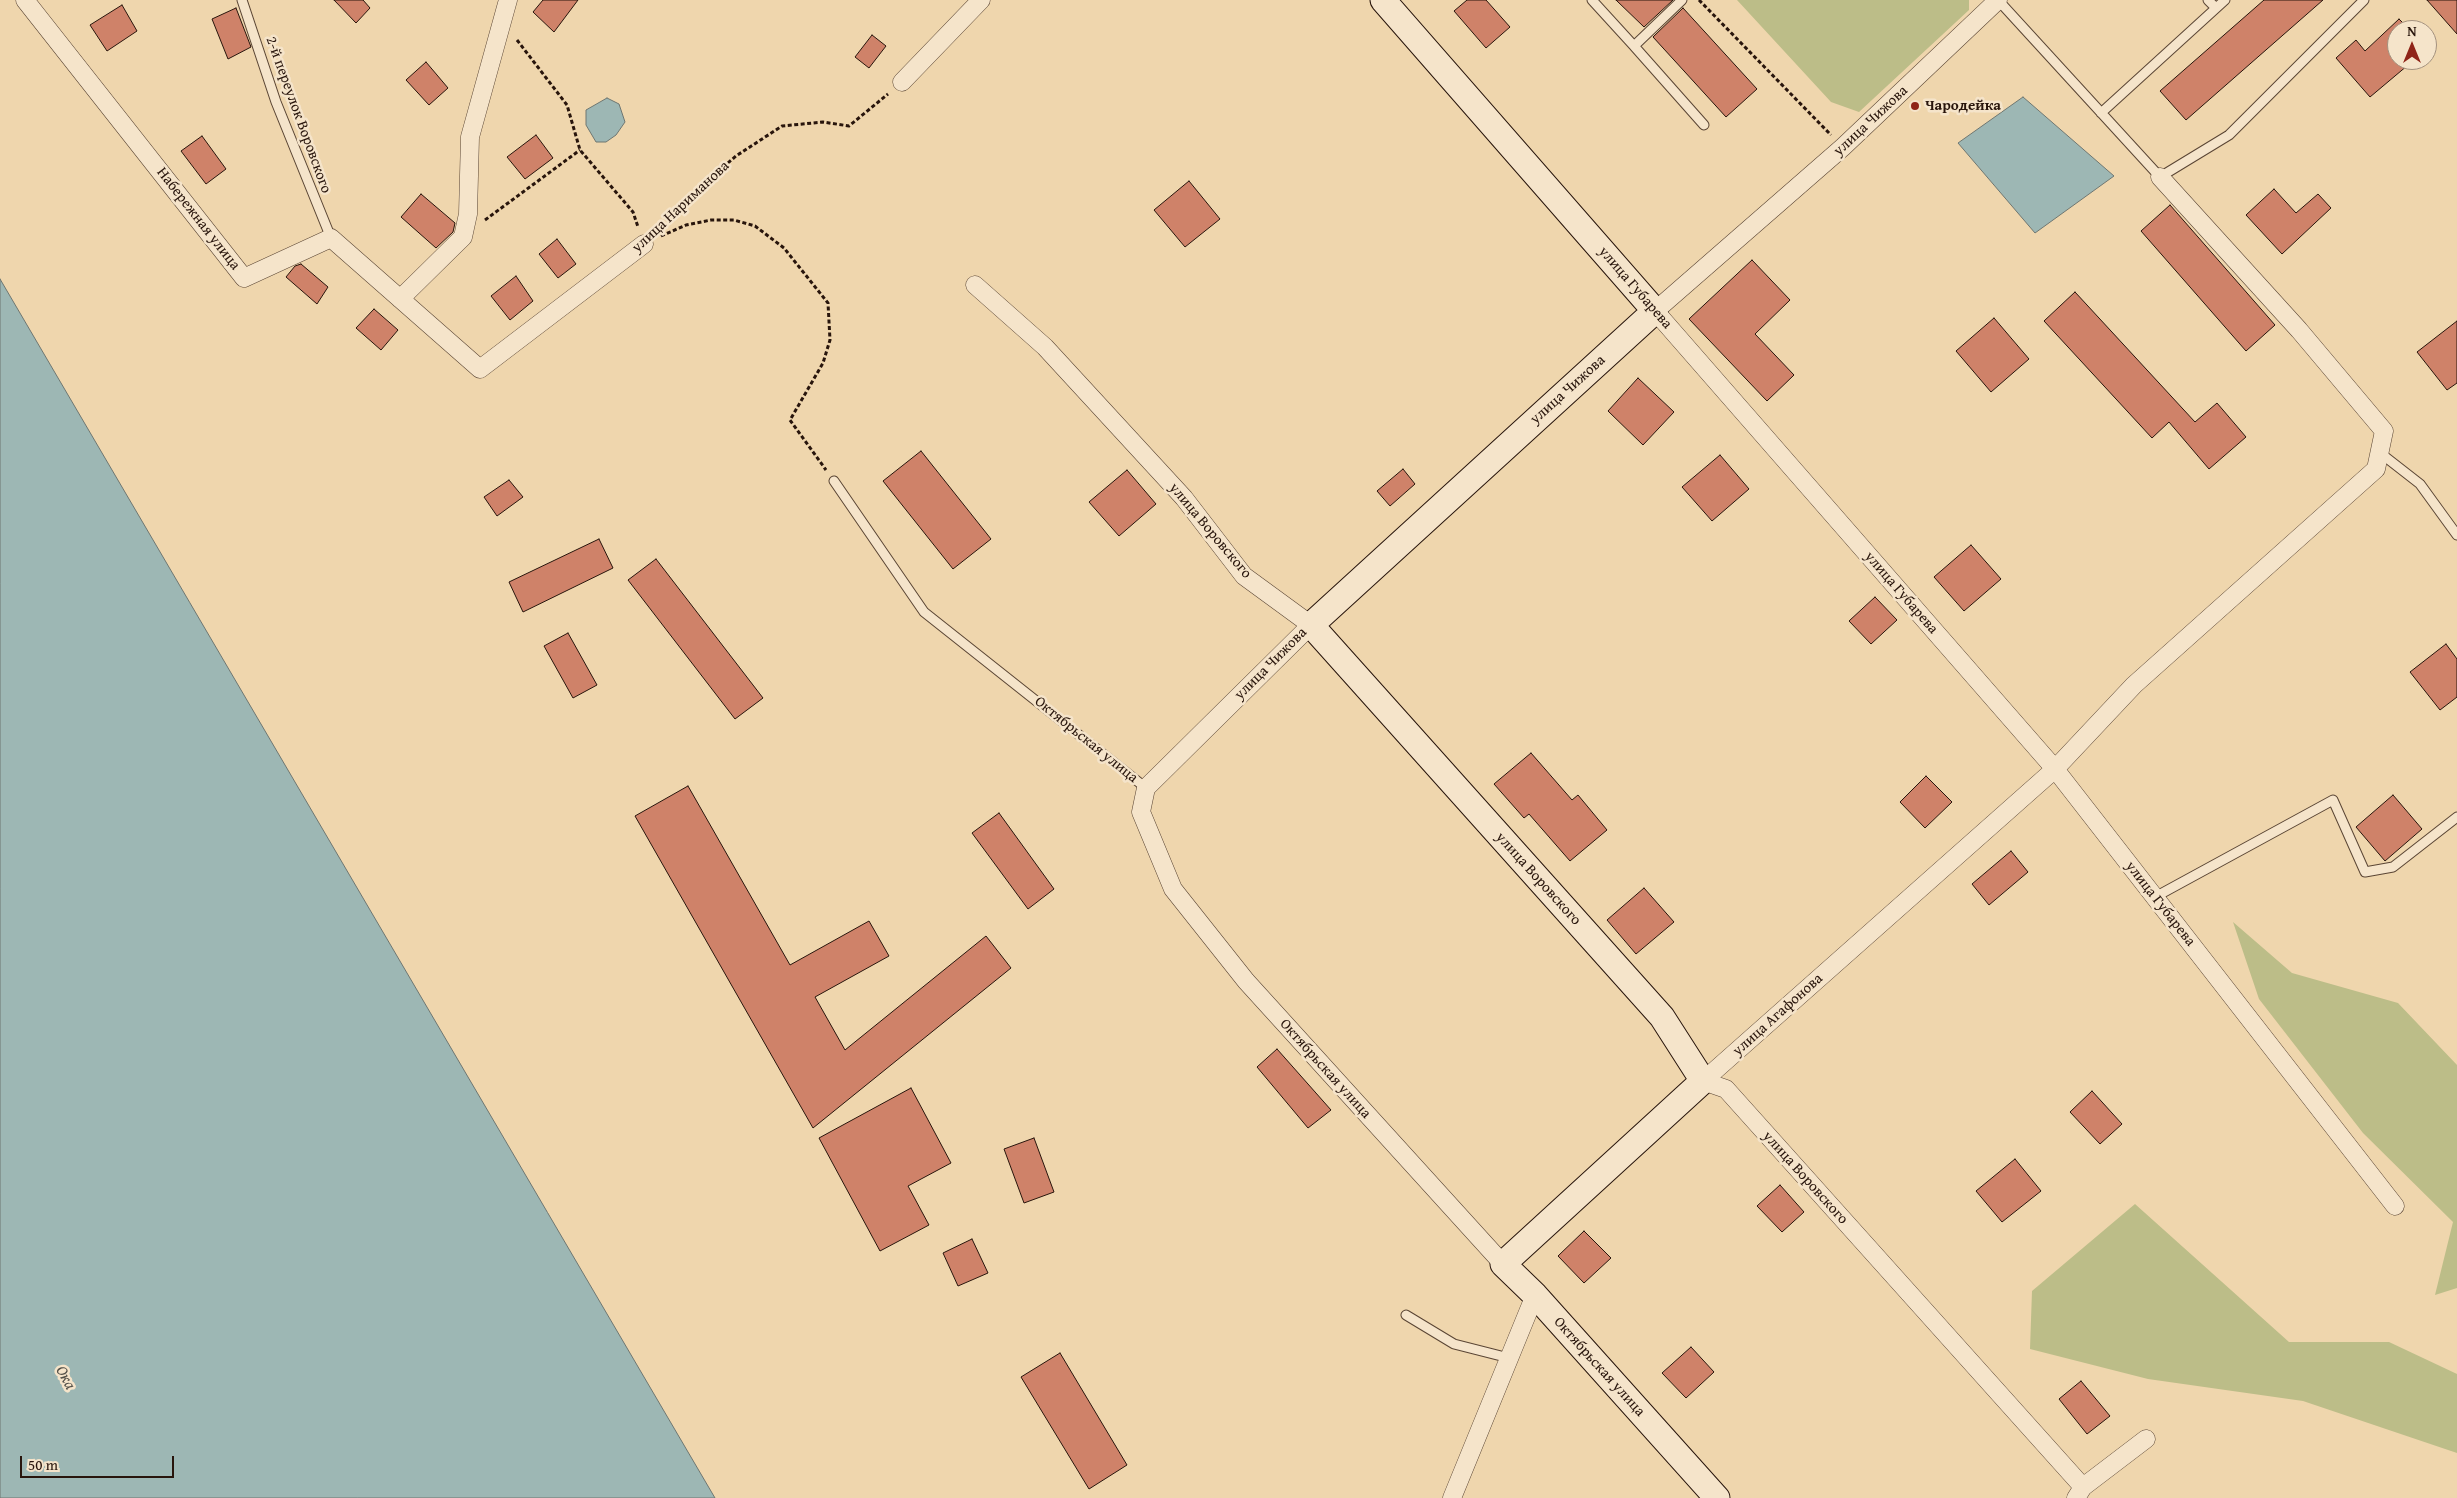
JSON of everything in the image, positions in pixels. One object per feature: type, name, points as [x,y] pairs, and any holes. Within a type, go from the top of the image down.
[{"type":"street","name":"Набережная улица","points":[[25,0],[244,278],[331,238]]},
{"type":"street","points":[[331,238],[400,299],[463,237],[468,214],[470,137],[508,0]]},
{"type":"street","points":[[902,82],[981,0]]},
{"type":"street","name":"улица Губарева","points":[[1383,0],[2055,769],[2395,1206]]},
{"type":"street","name":"улица Чижова","points":[[1146,788],[1311,625],[1655,311],[1843,148],[1998,0]]},
{"type":"street","name":"улица Агафонова","points":[[1503,1264],[1703,1081],[2055,769],[2134,685],[2376,469],[2384,431],[2299,330],[2160,177]]},
{"type":"street","name":"улица Нариманова","points":[[400,299],[480,370],[644,244]]},
{"type":"street","name":"улица Воровского","points":[[975,285],[1052,355],[1184,498],[1244,576],[1311,625],[1662,1017],[1703,1081],[1726,1089],[2079,1493]]},
{"type":"street","name":"Октябрьская улица","points":[[1146,788],[1141,812],[1173,889],[1246,981],[1503,1264],[1535,1295],[1717,1498]]},
{"type":"street","points":[[1452,1498],[1535,1295]]},
{"type":"street","points":[[2079,1493],[2146,1439]]},
{"type":"lane","name":"2-й переулок Воровского","points":[[242,0],[276,102],[331,238]]},
{"type":"lane","points":[[1592,0],[1704,125]]},
{"type":"lane","points":[[1634,46],[1682,0]]},
{"type":"lane","points":[[1998,0],[2160,177],[2229,136],[2364,0]]},
{"type":"lane","points":[[2208,0],[2216,8]]},
{"type":"lane","points":[[2101,113],[2225,0]]},
{"type":"lane","points":[[2380,452],[2420,484],[2457,535]]},
{"type":"lane","name":"Октябрьская улица","points":[[834,481],[924,612],[1146,788]]},
{"type":"lane","points":[[2155,897],[2333,800],[2365,872],[2393,867],[2457,817]]},
{"type":"lane","points":[[1406,1315],[1454,1344],[1509,1358]]},
{"type":"path","points":[[1698,0],[1843,148]]},
{"type":"path","points":[[501,21],[567,104],[580,150],[633,212],[644,244],[686,225],[711,220],[734,220],[755,226],[784,248],[815,285],[828,304],[830,340],[822,363],[790,420],[834,481]]},
{"type":"path","name":"улица Нариманова","points":[[644,244],[707,181],[736,156],[782,126],[823,122],[849,126],[902,82]]},
{"type":"path","points":[[463,237],[580,150]]},
{"type":"green space","points":[[1737,0],[1969,0],[1969,10],[1859,112],[1831,102]]},
{"type":"green space","points":[[2233,922],[2292,973],[2398,1003],[2457,1065],[2457,1288],[2435,1295],[2453,1222],[2363,1133],[2259,999]]},
{"type":"green space","points":[[2135,1204],[2289,1342],[2389,1342],[2457,1374],[2457,1453],[2303,1401],[2148,1379],[2030,1349],[2032,1291]]},
{"type":"water","points":[[2023,97],[2114,176],[2035,233],[1958,143]]},
{"type":"water","points":[[607,98],[619,104],[625,122],[616,135],[606,142],[596,142],[586,125],[586,110]]},
{"type":"water","name":"Ока","points":[[0,279],[380,927],[715,1498],[0,1498]]},
{"type":"building","points":[[334,0],[363,0],[370,8],[356,23]]},
{"type":"building","points":[[543,0],[578,0],[554,32],[533,12]]},
{"type":"building","points":[[1467,0],[1486,0],[1510,27],[1486,48],[1454,11]]},
{"type":"building","points":[[1616,0],[1673,0],[1644,27]]},
{"type":"building","points":[[2264,0],[2323,0],[2186,120],[2160,91]]},
{"type":"building","points":[[2427,0],[2457,0],[2457,34]]},
{"type":"building","points":[[122,5],[137,31],[107,51],[90,25]]},
{"type":"building","points":[[236,8],[251,47],[228,59],[212,19]]},
{"type":"building","points":[[1683,8],[1757,89],[1726,117],[1653,37]]},
{"type":"building","points":[[2387,30],[2387,70],[2402,70],[2370,97],[2336,58],[2356,40],[2365,51]]},
{"type":"building","points":[[872,35],[886,46],[869,68],[855,57]]},
{"type":"building","points":[[426,62],[448,88],[429,105],[406,80]]},
{"type":"building","points":[[536,135],[553,158],[525,179],[507,157]]},
{"type":"building","points":[[202,136],[226,169],[206,184],[181,151]]},
{"type":"building","points":[[1189,181],[1220,219],[1185,247],[1154,210]]},
{"type":"building","points":[[2274,189],[2296,213],[2318,194],[2331,208],[2282,254],[2246,215]]},
{"type":"building","points":[[421,194],[455,223],[453,232],[436,248],[401,217]]},
{"type":"building","points":[[2170,205],[2275,325],[2246,351],[2141,231]]},
{"type":"building","points":[[557,239],[576,264],[558,278],[539,254]]},
{"type":"building","points":[[1752,260],[1790,300],[1755,334],[1794,375],[1767,401],[1689,319]]},
{"type":"building","points":[[301,264],[328,287],[317,304],[286,277],[295,266]]},
{"type":"building","points":[[516,276],[533,301],[510,320],[491,296]]},
{"type":"building","points":[[2075,292],[2195,422],[2217,403],[2246,437],[2209,469],[2169,422],[2152,438],[2044,321]]},
{"type":"building","points":[[374,309],[398,330],[381,350],[356,328]]},
{"type":"building","points":[[1994,318],[2029,359],[1991,392],[1956,351]]},
{"type":"building","points":[[2457,321],[2457,383],[2447,390],[2417,352]]},
{"type":"building","points":[[1638,378],[1674,412],[1643,445],[1608,411]]},
{"type":"building","points":[[921,451],[991,539],[953,569],[883,481]]},
{"type":"building","points":[[1720,455],[1749,489],[1712,521],[1682,487]]},
{"type":"building","points":[[1403,469],[1415,484],[1390,506],[1377,491]]},
{"type":"building","points":[[1127,470],[1156,504],[1119,536],[1089,502]]},
{"type":"building","points":[[509,480],[523,497],[497,516],[484,497]]},
{"type":"building","points":[[599,539],[613,568],[523,612],[509,582]]},
{"type":"building","points":[[1971,545],[2001,579],[1964,611],[1934,577]]},
{"type":"building","points":[[656,559],[763,698],[735,719],[628,580]]},
{"type":"building","points":[[1875,597],[1897,620],[1871,644],[1849,621]]},
{"type":"building","points":[[568,633],[597,685],[573,698],[544,646]]},
{"type":"building","points":[[2446,644],[2457,659],[2457,697],[2440,710],[2410,672]]},
{"type":"building","points":[[1531,753],[1572,800],[1578,795],[1607,830],[1570,861],[1529,814],[1524,818],[1494,784]]},
{"type":"building","points":[[1926,776],[1952,802],[1925,828],[1900,802]]},
{"type":"building","points":[[688,786],[790,965],[869,921],[889,956],[815,997],[845,1050],[986,936],[1011,968],[813,1128],[635,816]]},
{"type":"building","points":[[2393,795],[2422,829],[2385,861],[2356,827]]},
{"type":"building","points":[[999,813],[1054,889],[1028,909],[972,833]]},
{"type":"building","points":[[2011,851],[2028,872],[1989,905],[1972,884]]},
{"type":"building","points":[[1644,888],[1674,922],[1636,954],[1607,920]]},
{"type":"building","points":[[1277,1049],[1331,1110],[1308,1128],[1257,1067]]},
{"type":"building","points":[[911,1088],[951,1163],[908,1186],[929,1225],[880,1251],[819,1138]]},
{"type":"building","points":[[2092,1091],[2122,1124],[2100,1144],[2070,1112]]},
{"type":"building","points":[[1034,1138],[1054,1192],[1024,1203],[1004,1149]]},
{"type":"building","points":[[2015,1159],[2041,1191],[2002,1222],[1976,1191]]},
{"type":"building","points":[[1780,1185],[1804,1212],[1782,1232],[1757,1206]]},
{"type":"building","points":[[1584,1231],[1611,1258],[1584,1283],[1558,1256]]},
{"type":"building","points":[[972,1239],[988,1273],[958,1286],[943,1253]]},
{"type":"building","points":[[1691,1347],[1714,1372],[1686,1398],[1662,1373]]},
{"type":"building","points":[[1060,1353],[1127,1465],[1089,1489],[1021,1377]]},
{"type":"building","points":[[2081,1381],[2110,1416],[2087,1434],[2059,1399]]},
{"type":"place","name":"Чародейка","points":[[1915,106]]}]
